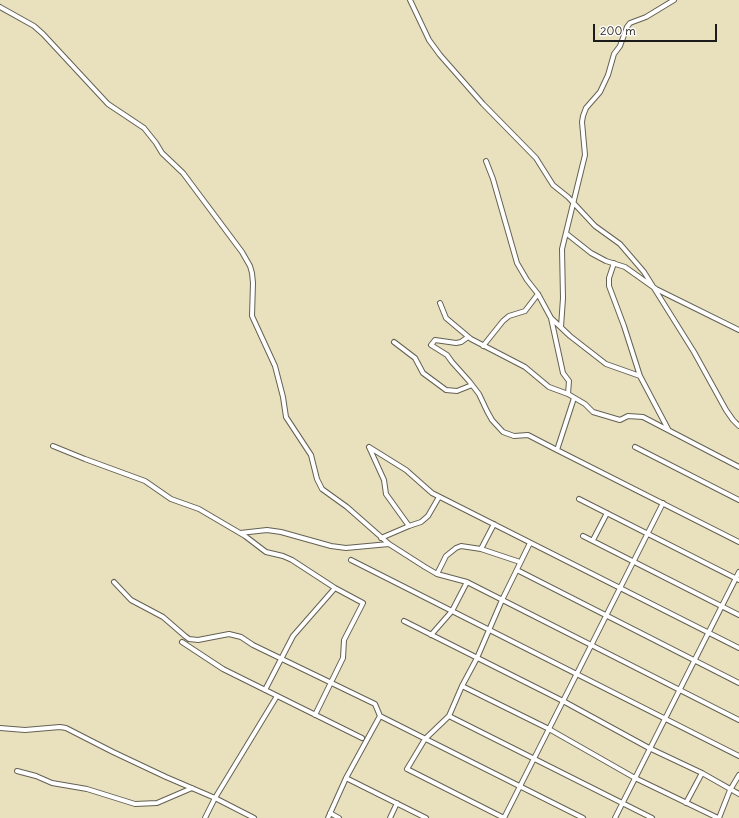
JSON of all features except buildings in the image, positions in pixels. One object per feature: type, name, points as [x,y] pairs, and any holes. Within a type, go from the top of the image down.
[{"type":"street","points":[[410,0],[429,40],[440,55],[483,104],[536,158],[553,185],[574,203],[595,226],[620,244],[647,276],[694,352],[726,410],[739,426]]},
{"type":"street","points":[[561,327],[563,298],[562,254],[585,155],[582,122],[583,116],[586,108],[600,92],[608,75],[614,54],[620,46],[630,23],[646,17],[674,0]]},
{"type":"street","points":[[0,7],[34,26],[108,104],[144,128],[162,153],[183,173],[242,252],[252,272],[252,316],[275,366],[283,397],[286,417],[311,455],[318,485],[322,489],[355,513],[388,544],[437,574],[467,582],[739,720]]},
{"type":"street","points":[[486,161],[493,179],[517,263],[527,280],[538,294],[551,318],[564,373],[569,381],[568,394]]},
{"type":"street","points":[[567,234],[591,253],[606,261],[630,270],[656,289],[739,330]]},
{"type":"street","points":[[614,263],[608,278],[609,286],[640,376],[668,430]]},
{"type":"street","points":[[483,346],[503,321],[509,316],[525,311],[538,294]]},
{"type":"street","points":[[440,303],[446,318],[468,337],[525,367],[549,387],[568,394],[585,404],[593,412],[620,420],[628,416],[643,417],[739,467]]},
{"type":"street","points":[[551,318],[570,336],[606,364],[640,376]]},
{"type":"street","points":[[468,337],[461,342],[435,340],[431,345],[447,356],[472,385],[487,411],[503,432],[514,436],[528,435],[739,542]]},
{"type":"street","points":[[394,342],[415,358],[424,373],[446,390],[457,391],[472,385]]},
{"type":"street","points":[[557,450],[574,398]]},
{"type":"street","points":[[53,446],[145,481],[171,499],[200,509],[250,539],[266,552],[288,558],[335,588],[363,603],[344,640],[343,658],[315,715]]},
{"type":"street","points":[[409,526],[386,494],[384,480],[369,447],[406,470],[432,493],[439,497],[739,648]]},
{"type":"street","points":[[635,447],[739,500]]},
{"type":"street","points":[[381,538],[422,522],[428,516],[439,497]]},
{"type":"street","points":[[580,499],[737,579]]},
{"type":"street","points":[[530,543],[449,716],[425,738],[407,769],[504,818],[663,504]]},
{"type":"street","points":[[592,540],[607,513]]},
{"type":"street","points":[[481,549],[494,524]]},
{"type":"street","points":[[240,533],[267,530],[281,532],[331,546],[346,548],[388,544]]},
{"type":"street","points":[[583,536],[739,614]]},
{"type":"street","points":[[437,574],[446,556],[461,546],[481,549],[520,562]]},
{"type":"street","points":[[351,560],[739,756]]},
{"type":"street","points":[[517,570],[739,683]]},
{"type":"street","points":[[615,818],[649,748],[737,579],[739,572]]},
{"type":"street","points":[[114,582],[132,600],[163,617],[189,639],[198,640],[230,634],[241,637],[253,645],[374,704],[380,716],[583,818]]},
{"type":"street","points":[[431,634],[452,611],[467,582]]},
{"type":"street","points":[[265,690],[294,636],[335,588]]},
{"type":"street","points":[[404,621],[563,701],[649,748],[702,773],[739,794]]},
{"type":"street","points":[[182,642],[223,669],[362,738]]},
{"type":"street","points":[[462,686],[549,730],[635,778],[719,818],[730,790],[739,775]]},
{"type":"street","points":[[205,818],[215,798],[277,696]]},
{"type":"street","points":[[328,818],[346,778],[380,716]]},
{"type":"street","points":[[449,716],[652,818]]},
{"type":"street","points":[[0,728],[22,730],[60,727],[66,728],[120,756],[215,798],[254,818]]},
{"type":"street","points":[[17,771],[36,776],[52,783],[87,789],[135,804],[158,803],[192,788]]},
{"type":"street","points":[[686,803],[702,773]]},
{"type":"street","points":[[346,778],[426,818]]},
{"type":"street","points":[[390,818],[397,803]]},
{"type":"street","points":[[330,813],[339,818]]}]
